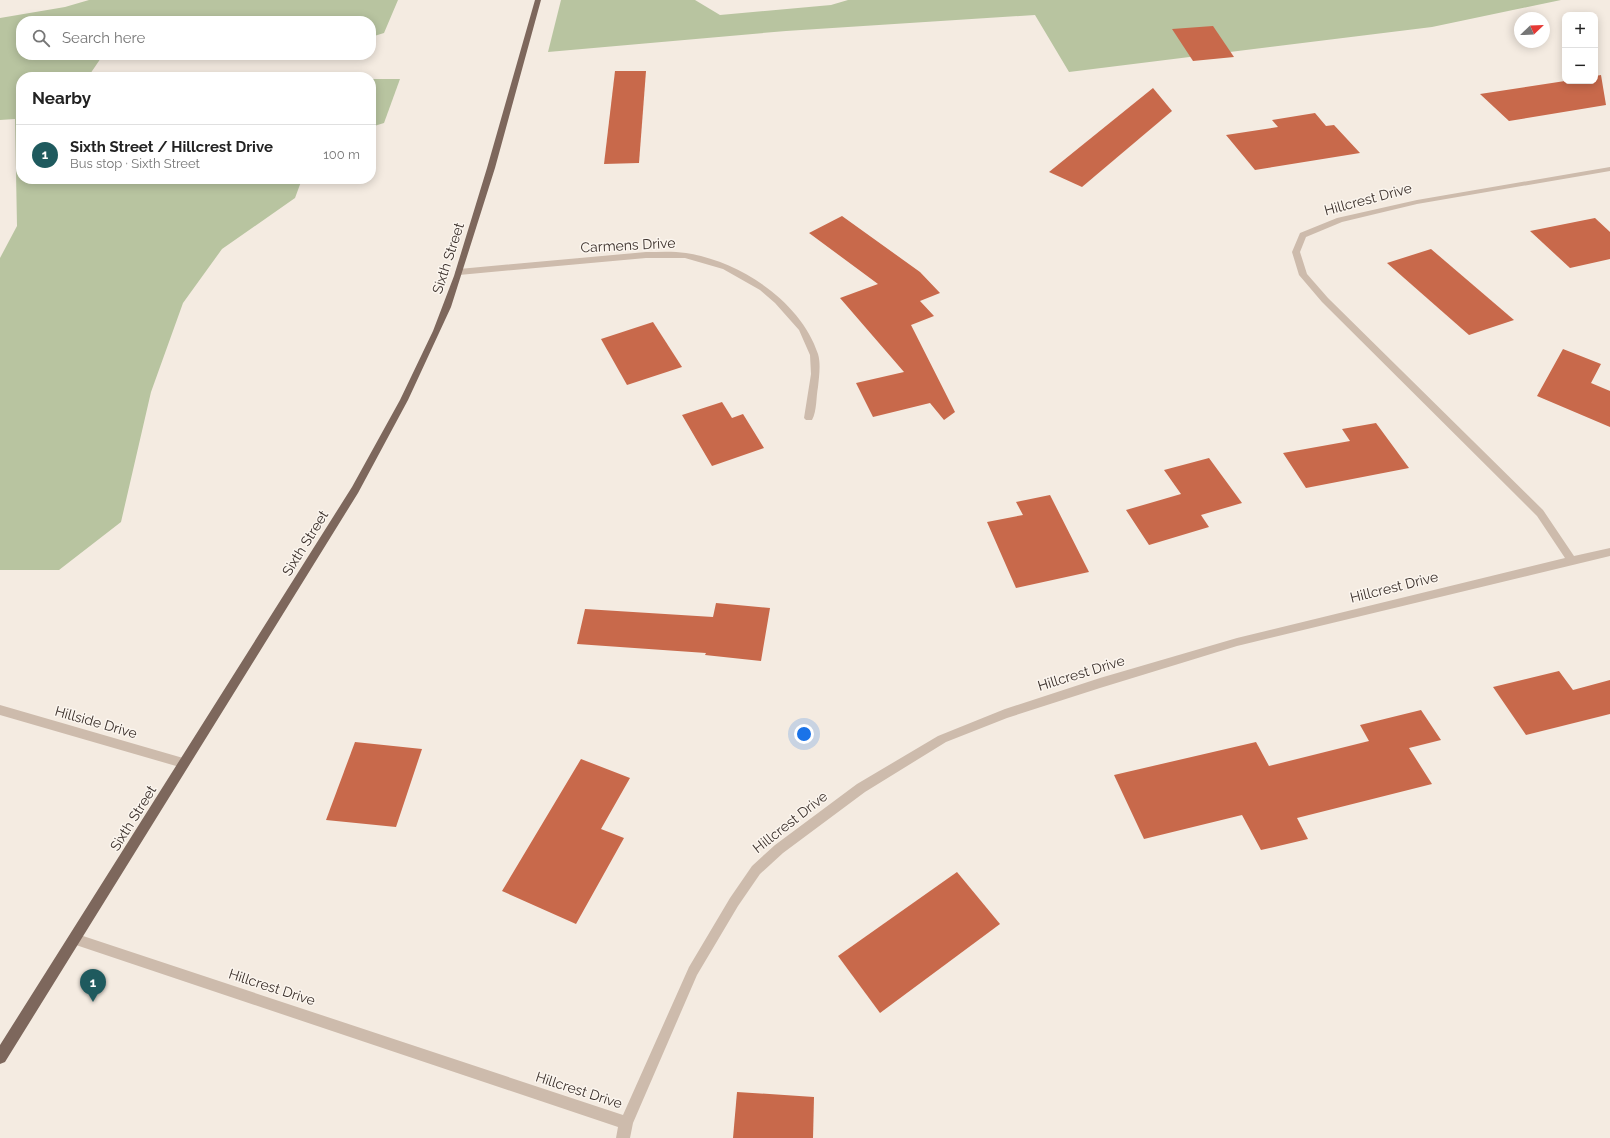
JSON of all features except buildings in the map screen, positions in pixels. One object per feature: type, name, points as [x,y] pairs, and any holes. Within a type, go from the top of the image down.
[{"type":"main road","name":"Sixth Street","points":[[0,1057],[355,490],[390,428],[424,359],[447,306],[459,272],[485,189],[538,0]]},
{"type":"street","name":"Hillcrest Drive","points":[[1572,560],[1540,513],[1325,300],[1303,275],[1296,252],[1303,236],[1340,220],[1417,202],[1610,169]]},
{"type":"street","name":"Carmens Drive","points":[[459,272],[646,255],[685,255],[726,268],[763,288],[778,301],[803,329],[814,355],[815,374],[809,418]]},
{"type":"street","name":"Hillcrest Drive","points":[[74,939],[626,1123],[693,971],[734,902],[756,870],[780,849],[861,788],[942,739],[1027,707],[1100,683],[1237,642],[1610,552]]},
{"type":"street","name":"Hillside Drive","points":[[0,710],[183,764]]},
{"type":"street","points":[[623,1138],[626,1123]]},
{"type":"green space","points":[[89,0],[398,0],[384,33],[376,35],[376,16],[16,16],[16,60],[100,60],[91,72],[16,72],[16,172],[15,119],[0,120],[0,18],[65,7]]},
{"type":"green space","points":[[561,0],[695,0],[720,15],[831,5],[848,0],[1561,0],[1432,27],[1069,72],[1035,15],[786,31],[548,52]]},
{"type":"green space","points":[[376,79],[400,79],[384,123],[376,125]]},
{"type":"green space","points":[[16,184],[300,184],[295,198],[222,249],[183,303],[151,392],[121,522],[59,570],[0,570],[0,258],[17,226]]},
{"type":"place","name":"Sixth Street / Hillcrest Drive","points":[[93,1002]]}]
